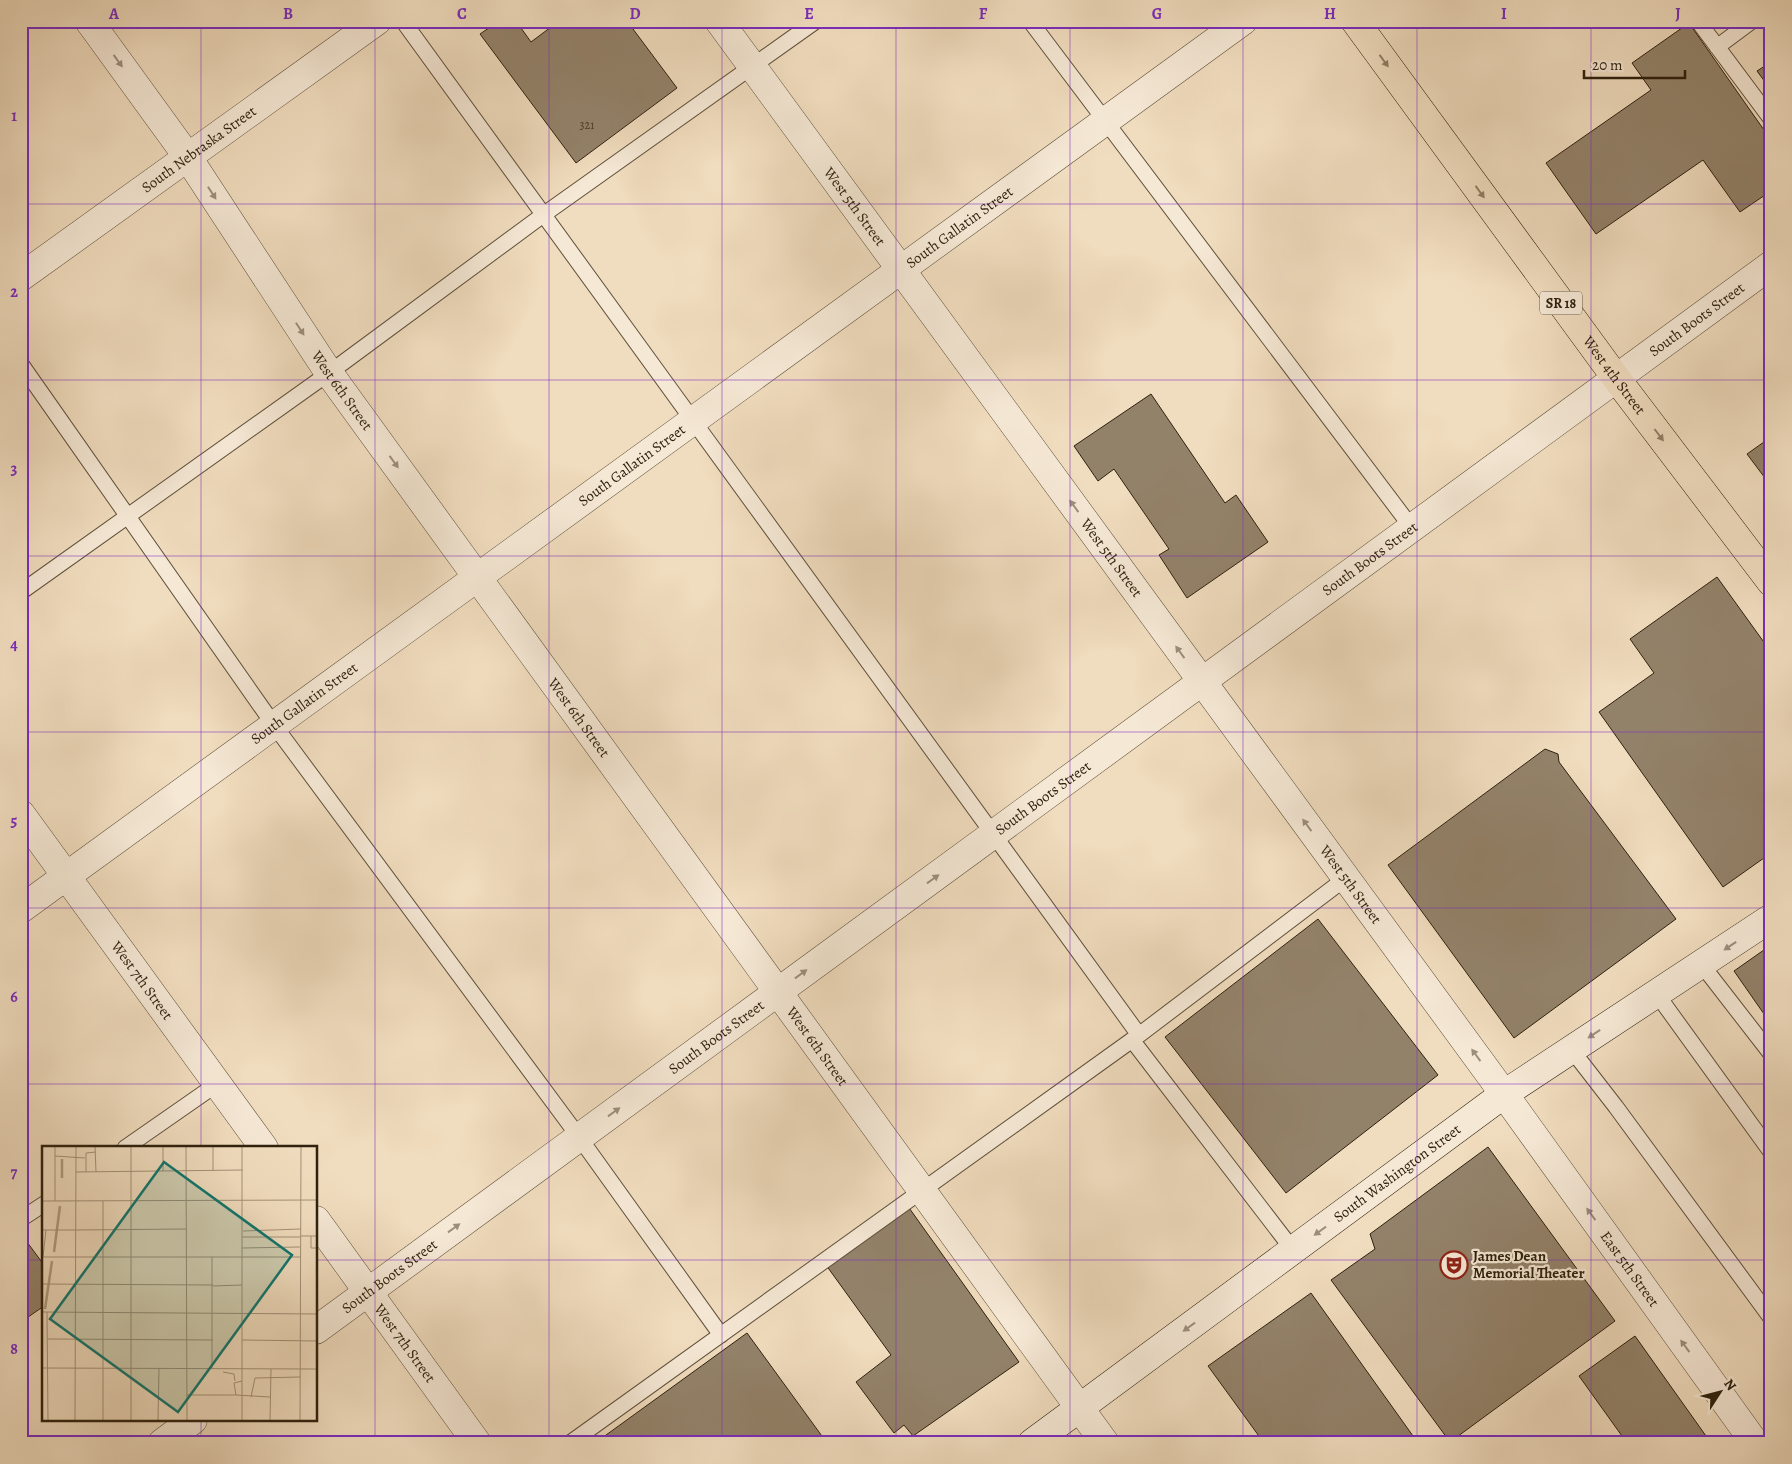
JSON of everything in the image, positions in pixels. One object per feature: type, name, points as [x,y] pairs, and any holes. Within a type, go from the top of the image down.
[{"type":"highway","name":"West 4th Street","points":[[1355,21],[1616,378],[1771,582]]},
{"type":"street","name":"West 6th Street","points":[[89,21],[188,156],[329,373],[1105,1443]]},
{"type":"street","name":"South Nebraska Street","points":[[21,276],[377,21]]},
{"type":"street","name":"West 5th Street","points":[[719,21],[1504,1094]]},
{"type":"street","name":"South Gallatin Street","points":[[21,909],[1243,21]]},
{"type":"street","name":"South Boots Street","points":[[318,1329],[1771,265]]},
{"type":"street","name":"West 7th Street","points":[[21,814],[263,1146]]},
{"type":"street","name":"South Washington Street","points":[[1032,1443],[1504,1094],[1771,918]]},
{"type":"street","name":"East 5th Street","points":[[1504,1094],[1755,1443]]},
{"type":"street","name":"West 7th Street","points":[[318,1223],[477,1443]]},
{"type":"street","points":[[169,1441],[191,1422]]},
{"type":"lane","points":[[403,21],[994,834],[1136,1037],[1293,1250]]},
{"type":"lane","points":[[21,592],[329,373],[543,215],[753,68],[816,21]]},
{"type":"lane","points":[[1030,21],[1412,528]]},
{"type":"lane","points":[[1698,21],[1771,119]]},
{"type":"lane","points":[[1717,47],[1752,21]]},
{"type":"lane","points":[[21,364],[274,725],[579,1137],[721,1335]]},
{"type":"lane","points":[[570,1443],[1136,1037],[1346,878]]},
{"type":"lane","points":[[1702,965],[1771,1054]]},
{"type":"lane","points":[[1656,993],[1771,1152]]},
{"type":"lane","points":[[1572,1049],[1771,1318]]},
{"type":"lane","points":[[128,1146],[218,1084]]},
{"type":"lane","points":[[21,1219],[42,1205]]},
{"type":"building","points":[[499,21],[516,21],[531,42],[559,21],[627,21],[677,88],[576,163],[480,34]]},
{"type":"building","points":[[1689,23],[1771,140],[1771,191],[1740,212],[1703,160],[1596,234],[1546,163],[1651,90],[1632,63]]},
{"type":"building","points":[[1771,62],[1771,90],[1757,71]]},
{"type":"building","points":[[1151,394],[1225,503],[1236,495],[1268,542],[1187,598],[1159,555],[1169,549],[1114,469],[1098,481],[1074,446]]},
{"type":"building","points":[[1771,437],[1771,486],[1747,454]]},
{"type":"building","points":[[1717,577],[1771,652],[1771,853],[1723,887],[1599,712],[1654,673],[1630,639]]},
{"type":"building","points":[[1545,749],[1558,754],[1559,762],[1676,919],[1514,1038],[1388,865]]},
{"type":"building","points":[[1318,919],[1438,1075],[1286,1193],[1165,1037]]},
{"type":"building","points":[[1771,945],[1771,1009],[1764,1014],[1734,971]]},
{"type":"building","points":[[1771,1009],[1771,1023],[1764,1014]]},
{"type":"building","points":[[1488,1147],[1615,1321],[1450,1442],[1331,1280],[1375,1249],[1370,1234]]},
{"type":"building","points":[[907,1205],[1019,1362],[913,1436],[904,1425],[894,1433],[856,1382],[891,1355],[826,1265]]},
{"type":"building","points":[[27,1242],[42,1262],[42,1307],[21,1322],[21,1245]]},
{"type":"building","points":[[1311,1293],[1418,1443],[1264,1443],[1208,1366]]},
{"type":"building","points":[[747,1333],[827,1443],[595,1443]]},
{"type":"building","points":[[1635,1336],[1711,1443],[1627,1443],[1579,1376]]},
{"type":"place","name":"James Dean Memorial Theater","points":[[1454,1265]]}]
